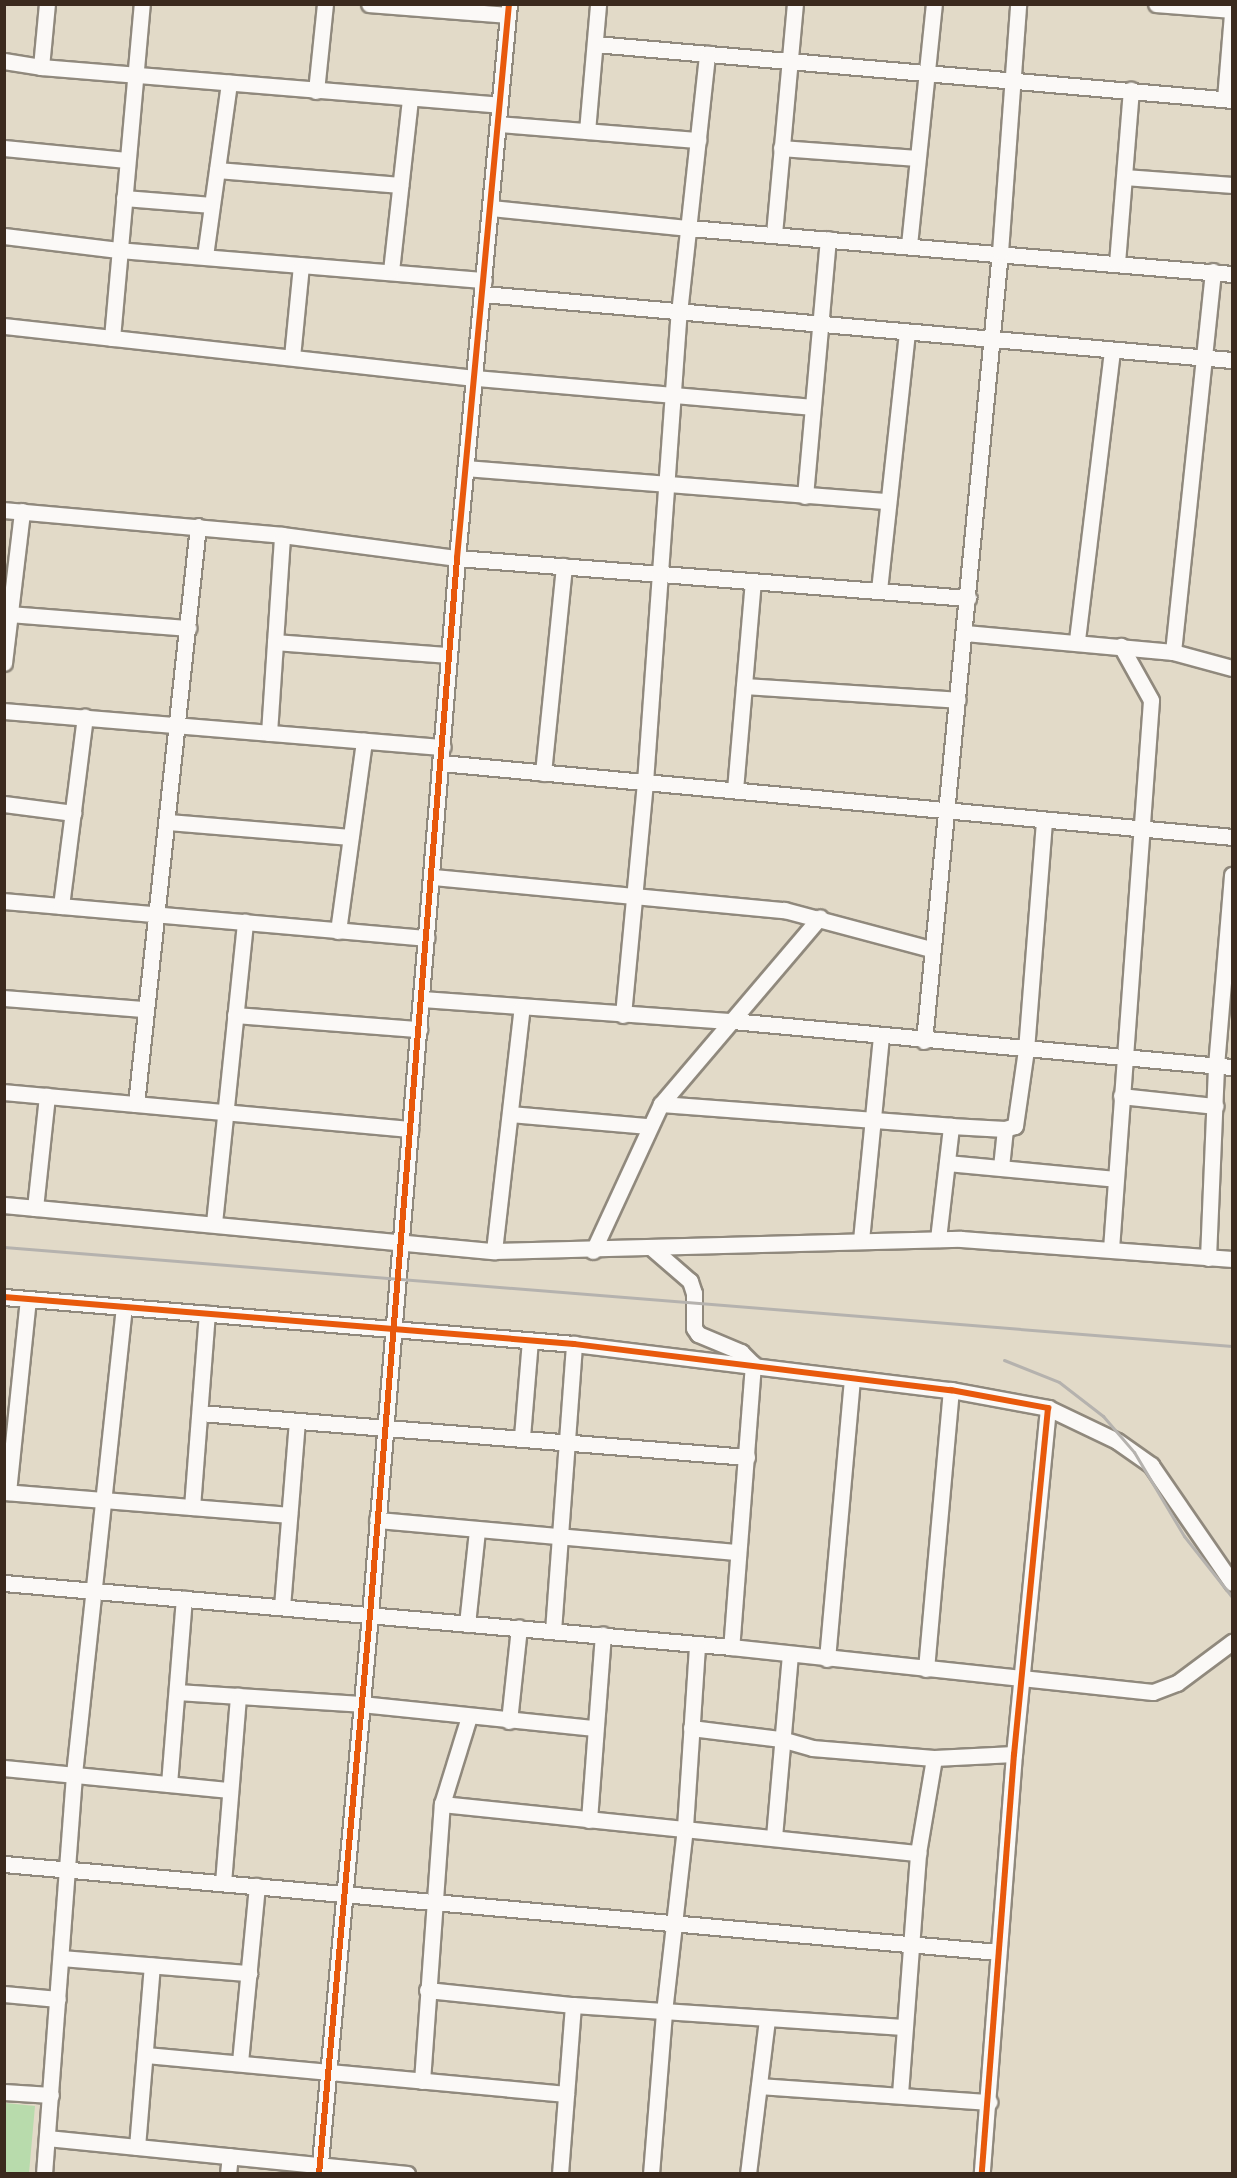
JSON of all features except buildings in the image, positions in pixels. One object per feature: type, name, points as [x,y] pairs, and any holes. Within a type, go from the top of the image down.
[{"type":"street","points":[[41,67],[46,4]]},
{"type":"street","points":[[112,338],[126,160],[142,4]]},
{"type":"street","points":[[316,91],[325,4]]},
{"type":"street","points":[[319,2169],[330,2072],[370,1615],[392,1326],[433,877],[457,558],[476,378],[509,10],[369,4]]},
{"type":"street","points":[[587,131],[598,4]]},
{"type":"street","points":[[774,234],[795,4]]},
{"type":"street","points":[[909,245],[934,4]]},
{"type":"street","points":[[924,1041],[944,812],[965,633],[1000,252],[1018,4]]},
{"type":"street","points":[[595,44],[1229,100],[1233,12],[1156,4]]},
{"type":"street","points":[[623,1015],[645,782],[679,313],[707,54]]},
{"type":"street","points":[[4,61],[41,67],[499,105]]},
{"type":"street","points":[[205,256],[229,83]]},
{"type":"street","points":[[1117,263],[1131,90]]},
{"type":"street","points":[[391,271],[410,98]]},
{"type":"street","points":[[498,124],[698,140]]},
{"type":"street","points":[[4,148],[126,160]]},
{"type":"street","points":[[781,148],[917,158]]},
{"type":"street","points":[[217,170],[400,185]]},
{"type":"street","points":[[1125,177],[1233,185]]},
{"type":"street","points":[[124,198],[212,206]]},
{"type":"street","points":[[490,208],[689,228],[1000,252],[1233,274]]},
{"type":"street","points":[[4,236],[118,250],[391,271],[484,287],[679,313],[1233,360]]},
{"type":"street","points":[[805,496],[828,239]]},
{"type":"street","points":[[292,357],[301,265]]},
{"type":"street","points":[[1173,652],[1213,272]]},
{"type":"street","points":[[4,326],[476,378],[812,407]]},
{"type":"street","points":[[879,590],[907,333]]},
{"type":"street","points":[[1077,640],[1112,350]]},
{"type":"street","points":[[466,468],[887,501]]},
{"type":"street","points":[[4,510],[198,526],[457,558],[968,598]]},
{"type":"street","points":[[4,663],[22,511]]},
{"type":"street","points":[[136,1104],[179,725],[198,526]]},
{"type":"street","points":[[269,733],[282,535]]},
{"type":"street","points":[[543,773],[564,566]]},
{"type":"street","points":[[735,790],[753,582]]},
{"type":"street","points":[[10,614],[188,628]]},
{"type":"street","points":[[965,633],[1077,640],[1173,652],[1233,668]]},
{"type":"street","points":[[274,642],[449,655]]},
{"type":"street","points":[[1111,1249],[1123,1058],[1151,700],[1121,646]]},
{"type":"street","points":[[744,686],[958,700]]},
{"type":"street","points":[[4,711],[443,747]]},
{"type":"street","points":[[62,906],[86,717]]},
{"type":"street","points":[[338,931],[364,741]]},
{"type":"street","points":[[441,763],[1044,822],[1233,837]]},
{"type":"street","points":[[4,804],[73,813]]},
{"type":"street","points":[[168,822],[350,837]]},
{"type":"street","points":[[661,1104],[1005,1129],[1017,1123],[1026,1050],[1044,822]]},
{"type":"street","points":[[1208,1258],[1216,1066],[1233,875]]},
{"type":"street","points":[[433,877],[633,893],[820,917],[931,949]]},
{"type":"street","points":[[4,901],[426,938]]},
{"type":"street","points":[[593,1251],[648,1126],[661,1104],[820,917]]},
{"type":"street","points":[[214,1222],[245,922]]},
{"type":"street","points":[[4,998],[146,1009]]},
{"type":"street","points":[[422,999],[732,1022],[1233,1067]]},
{"type":"street","points":[[494,1251],[522,1007]]},
{"type":"street","points":[[235,1015],[419,1029]]},
{"type":"street","points":[[861,1240],[881,1036]]},
{"type":"street","points":[[4,1092],[410,1129]]},
{"type":"street","points":[[35,1208],[47,1096]]},
{"type":"street","points":[[1121,1096],[1215,1106]]},
{"type":"street","points":[[510,1114],[648,1126]]},
{"type":"street","points":[[938,1239],[951,1126]]},
{"type":"street","points":[[1001,1167],[1005,1129]]},
{"type":"street","points":[[947,1163],[1115,1179]]},
{"type":"street","points":[[4,1205],[214,1222],[494,1251],[653,1250],[861,1240],[938,1239],[1233,1259]]},
{"type":"street","points":[[653,1250],[690,1281],[694,1293],[694,1328],[698,1334],[741,1352],[753,1364],[731,1647]]},
{"type":"street","points":[[4,1297],[124,1309],[392,1326],[574,1344],[753,1364],[951,1390],[1048,1408],[1117,1441],[1151,1465],[1233,1584]]},
{"type":"street","points":[[28,1300],[10,1399],[6,1492],[289,1515]]},
{"type":"street","points":[[44,2174],[74,1774],[124,1309]]},
{"type":"street","points":[[192,1507],[207,1314]]},
{"type":"street","points":[[522,1437],[530,1340]]},
{"type":"street","points":[[553,1631],[574,1344]]},
{"type":"street","points":[[827,1659],[852,1378]]},
{"type":"street","points":[[926,1669],[951,1390]]},
{"type":"street","points":[[982,2174],[1014,1754],[1048,1408]]},
{"type":"street","points":[[200,1413],[297,1422],[385,1425],[747,1457]]},
{"type":"street","points":[[282,1607],[297,1422]]},
{"type":"street","points":[[376,1520],[737,1552]]},
{"type":"street","points":[[467,1624],[477,1530]]},
{"type":"street","points":[[4,1583],[731,1647],[1153,1692],[1178,1683],[1233,1642]]},
{"type":"street","points":[[169,1784],[184,1599]]},
{"type":"street","points":[[508,1720],[519,1628]]},
{"type":"street","points":[[589,1820],[594,1728],[603,1635]]},
{"type":"street","points":[[651,2174],[663,2012],[685,1827],[698,1644]]},
{"type":"street","points":[[774,1837],[790,1655]]},
{"type":"street","points":[[177,1692],[361,1704],[469,1717],[594,1728]]},
{"type":"street","points":[[223,1883],[238,1696]]},
{"type":"street","points":[[422,2081],[442,1804],[469,1717]]},
{"type":"street","points":[[691,1728],[781,1739],[812,1748],[934,1758],[1014,1754]]},
{"type":"street","points":[[900,2094],[903,2027],[918,1853],[934,1758]]},
{"type":"street","points":[[4,1768],[230,1790]]},
{"type":"street","points":[[442,1804],[589,1820],[685,1827],[918,1853]]},
{"type":"street","points":[[4,1864],[998,1952]]},
{"type":"street","points":[[240,2062],[257,1886]]},
{"type":"street","points":[[61,1958],[249,1973]]},
{"type":"street","points":[[138,2147],[152,1966]]},
{"type":"street","points":[[427,1990],[663,2012],[903,2027]]},
{"type":"street","points":[[4,1994],[58,2000]]},
{"type":"street","points":[[560,2174],[573,2005]]},
{"type":"street","points":[[748,2174],[767,2019]]},
{"type":"street","points":[[146,2055],[566,2094]]},
{"type":"street","points":[[759,2086],[900,2094],[989,2102]]},
{"type":"street","points":[[4,2092],[51,2095]]},
{"type":"street","points":[[47,2138],[230,2156],[319,2169],[407,2174]]},
{"type":"street","points":[[228,2174],[230,2156]]},
{"type":"green space","points":[[5,2103],[35,2106],[29,2173],[5,2173]]},
{"type":"railway","points":[[4,1247],[1232,1346]]},
{"type":"railway","points":[[1004,1360],[1059,1382],[1103,1416],[1134,1452],[1184,1536],[1232,1597]]},
{"type":"cycle path","points":[[319,2174],[370,1615],[457,558],[509,4]]},
{"type":"cycle path","points":[[4,1297],[574,1344],[951,1390],[1048,1408],[1014,1754],[982,2174]]}]
